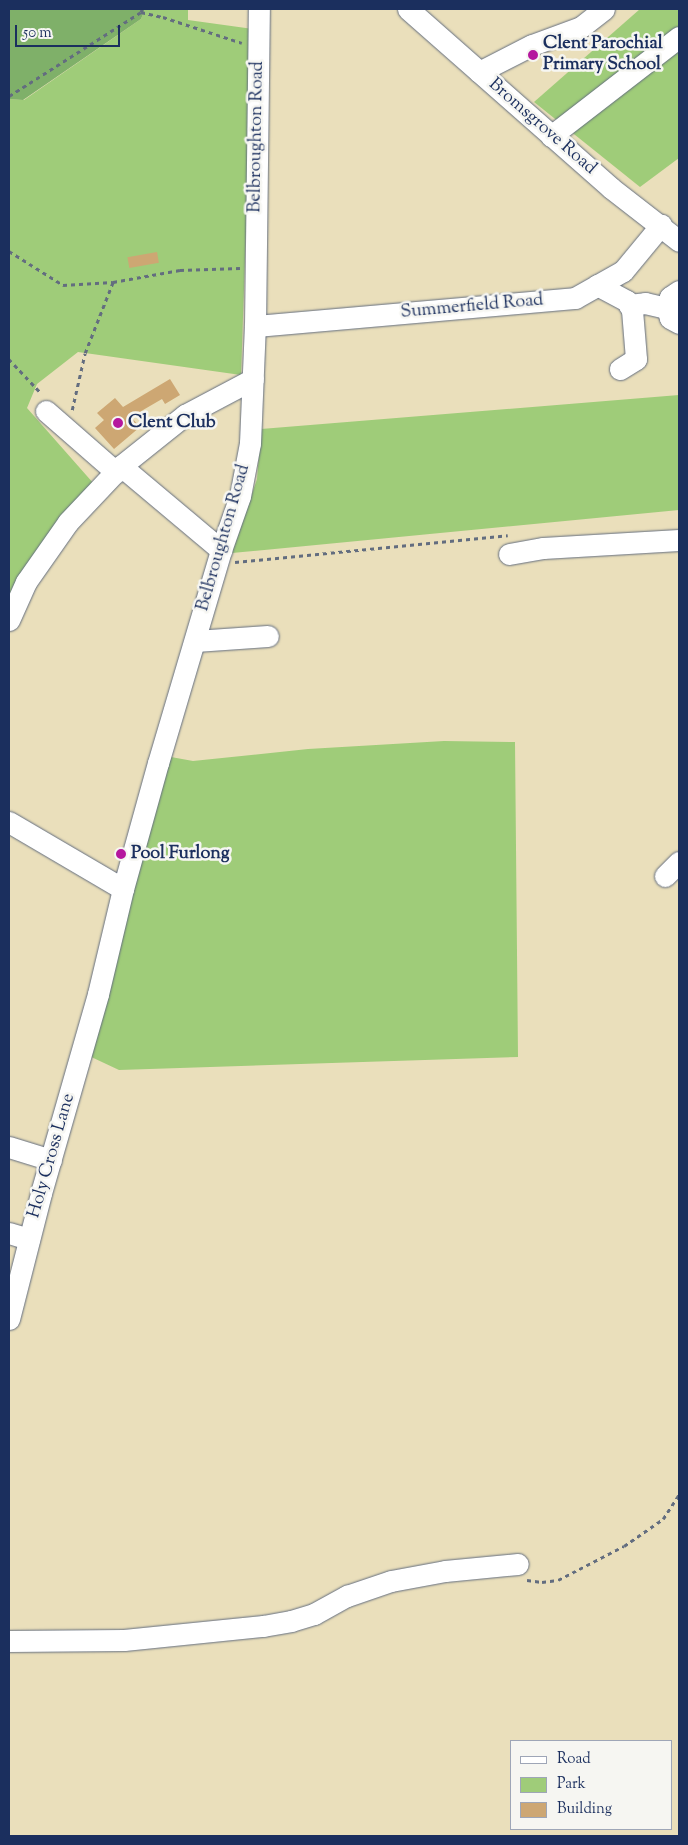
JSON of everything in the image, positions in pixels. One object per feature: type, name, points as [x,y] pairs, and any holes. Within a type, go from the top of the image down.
[{"type":"street","name":"Belbroughton Road","points":[[98,994],[158,763],[220,556],[240,496],[250,444],[255,326],[243,265],[259,9]]},
{"type":"street","name":"Bromsgrove Road","points":[[408,9],[611,188],[661,225],[679,241]]},
{"type":"street","points":[[479,72],[532,45],[581,27],[604,9]]},
{"type":"street","points":[[551,136],[679,37]]},
{"type":"street","name":"Summerfield Road","points":[[255,326],[575,298],[623,270],[661,225]]},
{"type":"street","points":[[597,285],[627,301],[632,310],[636,359],[620,370]]},
{"type":"street","points":[[629,305],[645,303],[675,307]]},
{"type":"street","points":[[9,620],[26,582],[63,530],[119,469],[185,415],[253,379]]},
{"type":"street","points":[[53,416],[119,469],[220,556]]},
{"type":"street","points":[[509,554],[543,548],[679,540]]},
{"type":"street","points":[[195,641],[268,636]]},
{"type":"street","points":[[9,822],[124,889]]},
{"type":"street","name":"Holy Cross Lane","points":[[9,1319],[29,1239],[98,994]]},
{"type":"street","points":[[9,1147],[51,1160]]},
{"type":"street","points":[[9,1233],[29,1239]]},
{"type":"street","points":[[9,1641],[124,1640],[263,1626],[314,1614],[354,1593],[391,1581],[446,1571],[509,1565]]},
{"type":"path","points":[[9,96],[141,11],[248,45]]},
{"type":"path","points":[[9,251],[63,285],[113,282],[180,270],[243,265]]},
{"type":"path","points":[[9,359],[41,393],[53,416],[72,410],[86,353],[113,282]]},
{"type":"path","points":[[220,556],[277,558],[518,534]]},
{"type":"path","points":[[509,1565],[522,1579],[542,1582],[558,1580],[624,1546],[663,1519],[679,1494]]},
{"type":"green space","points":[[9,9],[145,9],[141,19],[23,100],[9,99]]},
{"type":"green space","points":[[145,9],[188,9],[188,20],[253,29],[241,375],[78,352],[37,384],[27,408],[94,484],[9,603],[9,99],[24,100],[141,19]]},
{"type":"green space","points":[[640,9],[679,9],[679,158],[640,187],[534,102]]},
{"type":"green space","points":[[679,395],[679,510],[232,553],[257,479],[261,429]]},
{"type":"green space","points":[[444,741],[515,742],[518,1057],[119,1070],[87,1055],[171,757],[193,761],[308,749]]},
{"type":"building","points":[[157,252],[159,263],[129,268],[127,257]]},
{"type":"building","name":"Clent Club","points":[[170,379],[180,395],[165,404],[162,399],[131,417],[140,427],[114,449],[95,428],[104,420],[97,413],[115,398],[123,407]]},
{"type":"place","name":"Clent Parochial Primary School","points":[[533,55]]},
{"type":"place","name":"Clent Club","points":[[118,423]]},
{"type":"place","name":"Pool Furlong","points":[[121,854]]}]
